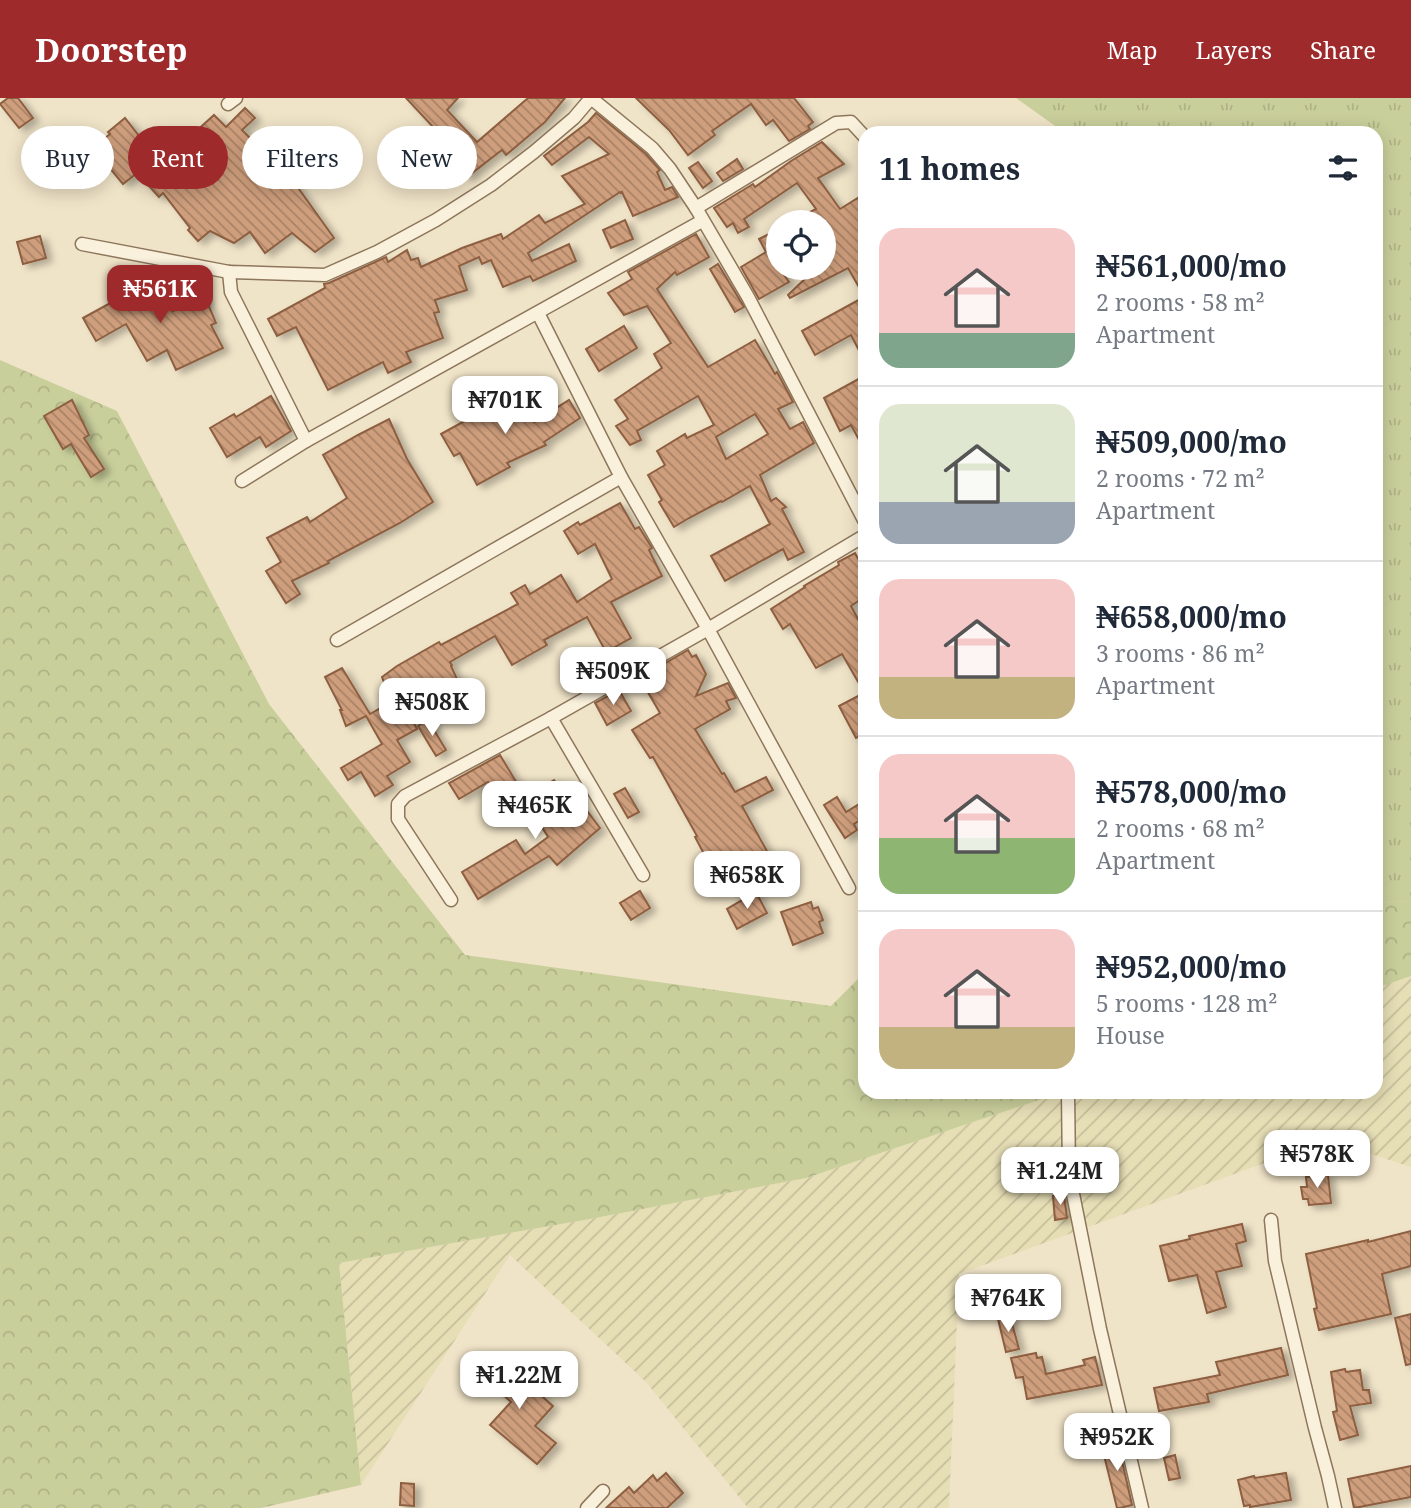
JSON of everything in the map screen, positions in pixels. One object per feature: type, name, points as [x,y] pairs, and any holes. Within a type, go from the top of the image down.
[{"type":"street","points":[[82,244],[229,272],[325,275],[377,252],[436,220],[491,185],[574,118],[591,98],[652,148],[670,169],[748,298],[858,509]]},
{"type":"street","points":[[242,481],[306,441],[538,313],[699,215],[836,123],[851,122],[858,130]]},
{"type":"street","points":[[229,272],[232,292],[306,441]]},
{"type":"street","points":[[538,313],[621,477],[708,629],[849,888]]},
{"type":"street","points":[[337,640],[621,477]]},
{"type":"street","points":[[452,900],[398,819],[398,804],[405,796],[551,718],[858,540]]},
{"type":"street","points":[[551,718],[643,874]]},
{"type":"street","points":[[1068,1099],[1069,1174],[1100,1329],[1142,1508]]},
{"type":"street","points":[[1271,1220],[1275,1261],[1335,1508]]},
{"type":"street","points":[[587,1508],[603,1492]]},
{"type":"shaded area","points":[[1411,98],[1411,1167],[1328,1140],[959,1274],[949,1508],[748,1508],[646,1382],[510,1255],[361,1485],[339,1263],[806,1178],[1042,1099],[1383,1099],[1383,126]]},
{"type":"green space","points":[[1016,98],[1411,98],[1411,901],[1383,903],[1383,126],[1055,126]]},
{"type":"green space","points":[[0,360],[117,411],[269,704],[465,955],[831,1006],[858,979],[858,1099],[1042,1099],[806,1178],[339,1263],[361,1485],[261,1508],[0,1508]]},
{"type":"green space","points":[[1411,901],[1411,976],[1383,986],[1383,903]]},
{"type":"building","points":[[8,98],[18,98],[33,118],[19,128],[0,104]]},
{"type":"building","points":[[406,98],[458,98],[447,110],[462,126],[432,126]]},
{"type":"building","points":[[528,98],[565,98],[545,122],[506,155],[502,150],[477,169],[477,142]]},
{"type":"building","points":[[636,98],[794,98],[813,122],[808,126],[810,129],[789,141],[773,120],[766,125],[751,104],[712,131],[715,135],[688,155],[669,130]]},
{"type":"building","points":[[245,108],[255,118],[246,126],[242,126],[242,189],[299,189],[334,238],[315,252],[292,233],[265,253],[250,232],[234,243],[210,231],[198,241],[163,193],[159,197],[152,189],[228,189],[227,126]]},
{"type":"building","points":[[596,113],[646,154],[660,170],[657,172],[665,190],[672,187],[678,197],[633,216],[620,192],[528,253],[532,261],[569,244],[576,261],[533,281],[530,276],[503,287],[491,260],[482,264],[479,257],[459,266],[467,290],[435,300],[439,312],[434,313],[443,338],[406,352],[411,362],[388,373],[383,362],[328,390],[296,327],[277,336],[268,319],[325,288],[324,284],[386,257],[388,262],[407,250],[411,260],[418,258],[421,267],[501,234],[503,239],[539,215],[545,223],[585,204],[562,176],[609,154],[589,137],[552,165],[544,156]]},
{"type":"building","points":[[214,115],[225,126],[202,126]]},
{"type":"building","points":[[125,118],[131,126],[128,126],[128,180],[123,184],[114,173],[114,127]]},
{"type":"building","points":[[822,142],[844,164],[818,178],[840,209],[858,198],[858,286],[848,268],[836,274],[836,210],[814,210],[816,209],[797,183],[744,219],[749,227],[738,233],[733,223],[727,227],[714,208],[753,184],[755,187]]},
{"type":"building","points":[[737,159],[743,169],[723,181],[717,173]]},
{"type":"building","points":[[698,162],[712,181],[703,188],[689,168]]},
{"type":"building","points":[[625,220],[633,239],[611,248],[603,230]]},
{"type":"building","points":[[696,234],[709,257],[677,275],[675,272],[657,289],[708,367],[755,340],[775,374],[777,372],[793,402],[778,409],[790,429],[803,422],[814,443],[760,475],[771,501],[776,498],[786,507],[782,509],[804,552],[788,560],[783,549],[725,581],[711,556],[770,524],[750,486],[674,527],[659,502],[662,500],[648,475],[665,465],[657,451],[685,434],[687,438],[714,425],[698,396],[637,431],[641,440],[630,445],[616,426],[628,419],[615,400],[662,368],[654,354],[671,343],[647,306],[624,315],[608,293],[632,279],[628,272]],"holes":[[[755,414],[768,434],[726,459],[716,437]]]},
{"type":"building","points":[[40,236],[46,258],[23,264],[17,242]]},
{"type":"building","points":[[766,236],[766,252],[759,239]]},
{"type":"building","points":[[766,252],[766,280],[789,282],[759,299],[741,267]]},
{"type":"building","points":[[718,264],[744,307],[735,312],[710,269]]},
{"type":"building","points":[[154,279],[173,311],[205,297],[216,323],[211,325],[223,348],[176,370],[167,350],[147,361],[126,324],[96,341],[83,318]]},
{"type":"building","points":[[804,280],[825,280],[790,298],[788,295]]},
{"type":"building","points":[[858,300],[858,348],[851,335],[815,355],[802,331]]},
{"type":"building","points":[[624,326],[637,348],[599,371],[586,349]]},
{"type":"building","points":[[858,379],[858,438],[851,425],[840,431],[824,398]]},
{"type":"building","points":[[518,393],[534,422],[569,400],[580,418],[544,442],[546,445],[507,463],[510,467],[477,485],[460,453],[454,456],[441,434],[470,418],[471,421]]},
{"type":"building","points":[[271,396],[291,431],[266,447],[260,437],[227,457],[210,428],[234,414],[236,417]]},
{"type":"building","points":[[72,400],[89,435],[84,438],[104,469],[91,477],[71,444],[63,449],[44,416]]},
{"type":"building","points":[[389,419],[407,459],[433,502],[400,523],[328,561],[329,563],[292,581],[300,594],[286,603],[266,571],[281,562],[267,538],[307,517],[310,522],[347,498],[323,455]]},
{"type":"building","points":[[620,503],[635,529],[639,527],[652,548],[649,550],[662,576],[611,602],[631,638],[606,652],[587,617],[544,640],[547,645],[512,665],[495,636],[450,662],[461,688],[431,702],[421,682],[418,682],[390,698],[382,677],[439,642],[441,645],[518,604],[511,593],[525,585],[530,594],[561,575],[577,602],[612,579],[595,544],[578,554],[564,531]]},
{"type":"building","points":[[855,553],[858,559],[858,601],[851,606],[858,619],[858,682],[842,654],[816,668],[790,624],[783,629],[771,609],[839,565],[838,562]]},
{"type":"building","points":[[688,650],[692,657],[696,655],[706,674],[696,696],[728,683],[736,698],[726,701],[730,709],[695,729],[722,774],[724,773],[735,792],[766,777],[773,790],[742,806],[779,873],[757,886],[738,853],[711,867],[653,757],[650,758],[632,730],[660,713],[642,682],[659,672],[657,668]]},
{"type":"building","points":[[342,668],[370,714],[400,697],[417,729],[397,740],[410,762],[387,776],[393,785],[375,796],[361,772],[348,780],[341,768],[382,744],[366,716],[346,726],[342,710],[325,677]]},
{"type":"building","points":[[619,690],[631,711],[607,725],[595,703]]},
{"type":"building","points":[[858,696],[858,737],[856,738],[839,706]]},
{"type":"building","points":[[428,720],[446,750],[436,756],[418,726]]},
{"type":"building","points":[[500,755],[521,790],[501,802],[488,782],[459,799],[449,783]]},
{"type":"building","points":[[554,780],[575,815],[585,808],[600,828],[557,865],[549,856],[478,899],[462,872],[516,840],[525,854],[548,837],[524,798]]},
{"type":"building","points":[[625,788],[639,812],[628,818],[614,794]]},
{"type":"building","points":[[837,797],[846,812],[858,805],[858,822],[854,824],[857,830],[845,838],[824,805]]},
{"type":"building","points":[[640,891],[650,908],[631,920],[620,903]]},
{"type":"building","points":[[756,892],[767,913],[737,929],[727,909]]},
{"type":"building","points":[[811,902],[813,909],[818,907],[823,920],[819,922],[823,933],[793,945],[781,912]]},
{"type":"building","points":[[1328,1175],[1331,1203],[1309,1205],[1308,1199],[1303,1199],[1301,1187],[1307,1187],[1306,1177]]},
{"type":"building","points":[[1064,1195],[1067,1218],[1055,1220],[1053,1196]]},
{"type":"building","points":[[1242,1224],[1246,1241],[1236,1244],[1242,1266],[1216,1272],[1226,1307],[1207,1313],[1197,1275],[1169,1281],[1160,1246],[1190,1239],[1189,1236]]},
{"type":"building","points":[[1411,1231],[1411,1266],[1382,1274],[1391,1314],[1319,1330],[1306,1254]]},
{"type":"building","points":[[1411,1314],[1411,1364],[1406,1365],[1395,1318]]},
{"type":"building","points":[[1010,1316],[1019,1349],[1006,1352],[998,1319]]},
{"type":"building","points":[[1281,1348],[1288,1375],[1207,1394],[1209,1402],[1159,1411],[1154,1388],[1220,1375],[1216,1362]]},
{"type":"building","points":[[1036,1353],[1037,1358],[1042,1357],[1046,1374],[1085,1365],[1083,1360],[1095,1357],[1102,1385],[1027,1399],[1023,1377],[1016,1378],[1011,1358]]},
{"type":"building","points":[[489,1354],[525,1386],[527,1383],[553,1406],[535,1426],[556,1443],[537,1464],[490,1425],[511,1402],[475,1369]]},
{"type":"building","points":[[1345,1369],[1346,1372],[1360,1370],[1363,1390],[1369,1390],[1371,1403],[1350,1406],[1358,1435],[1340,1440],[1333,1412],[1337,1411],[1331,1372]]},
{"type":"building","points":[[1117,1439],[1132,1505],[1120,1508],[1117,1508],[1101,1443]]},
{"type":"building","points":[[1175,1455],[1180,1478],[1169,1480],[1164,1458]]},
{"type":"building","points":[[1411,1466],[1411,1497],[1354,1508],[1348,1479]]},
{"type":"building","points":[[666,1473],[683,1493],[667,1508],[606,1508],[629,1487],[634,1493],[653,1475],[657,1481]]},
{"type":"building","points":[[1286,1473],[1291,1500],[1244,1506],[1238,1480]]},
{"type":"building","points":[[401,1483],[414,1484],[414,1506],[400,1505]]}]
